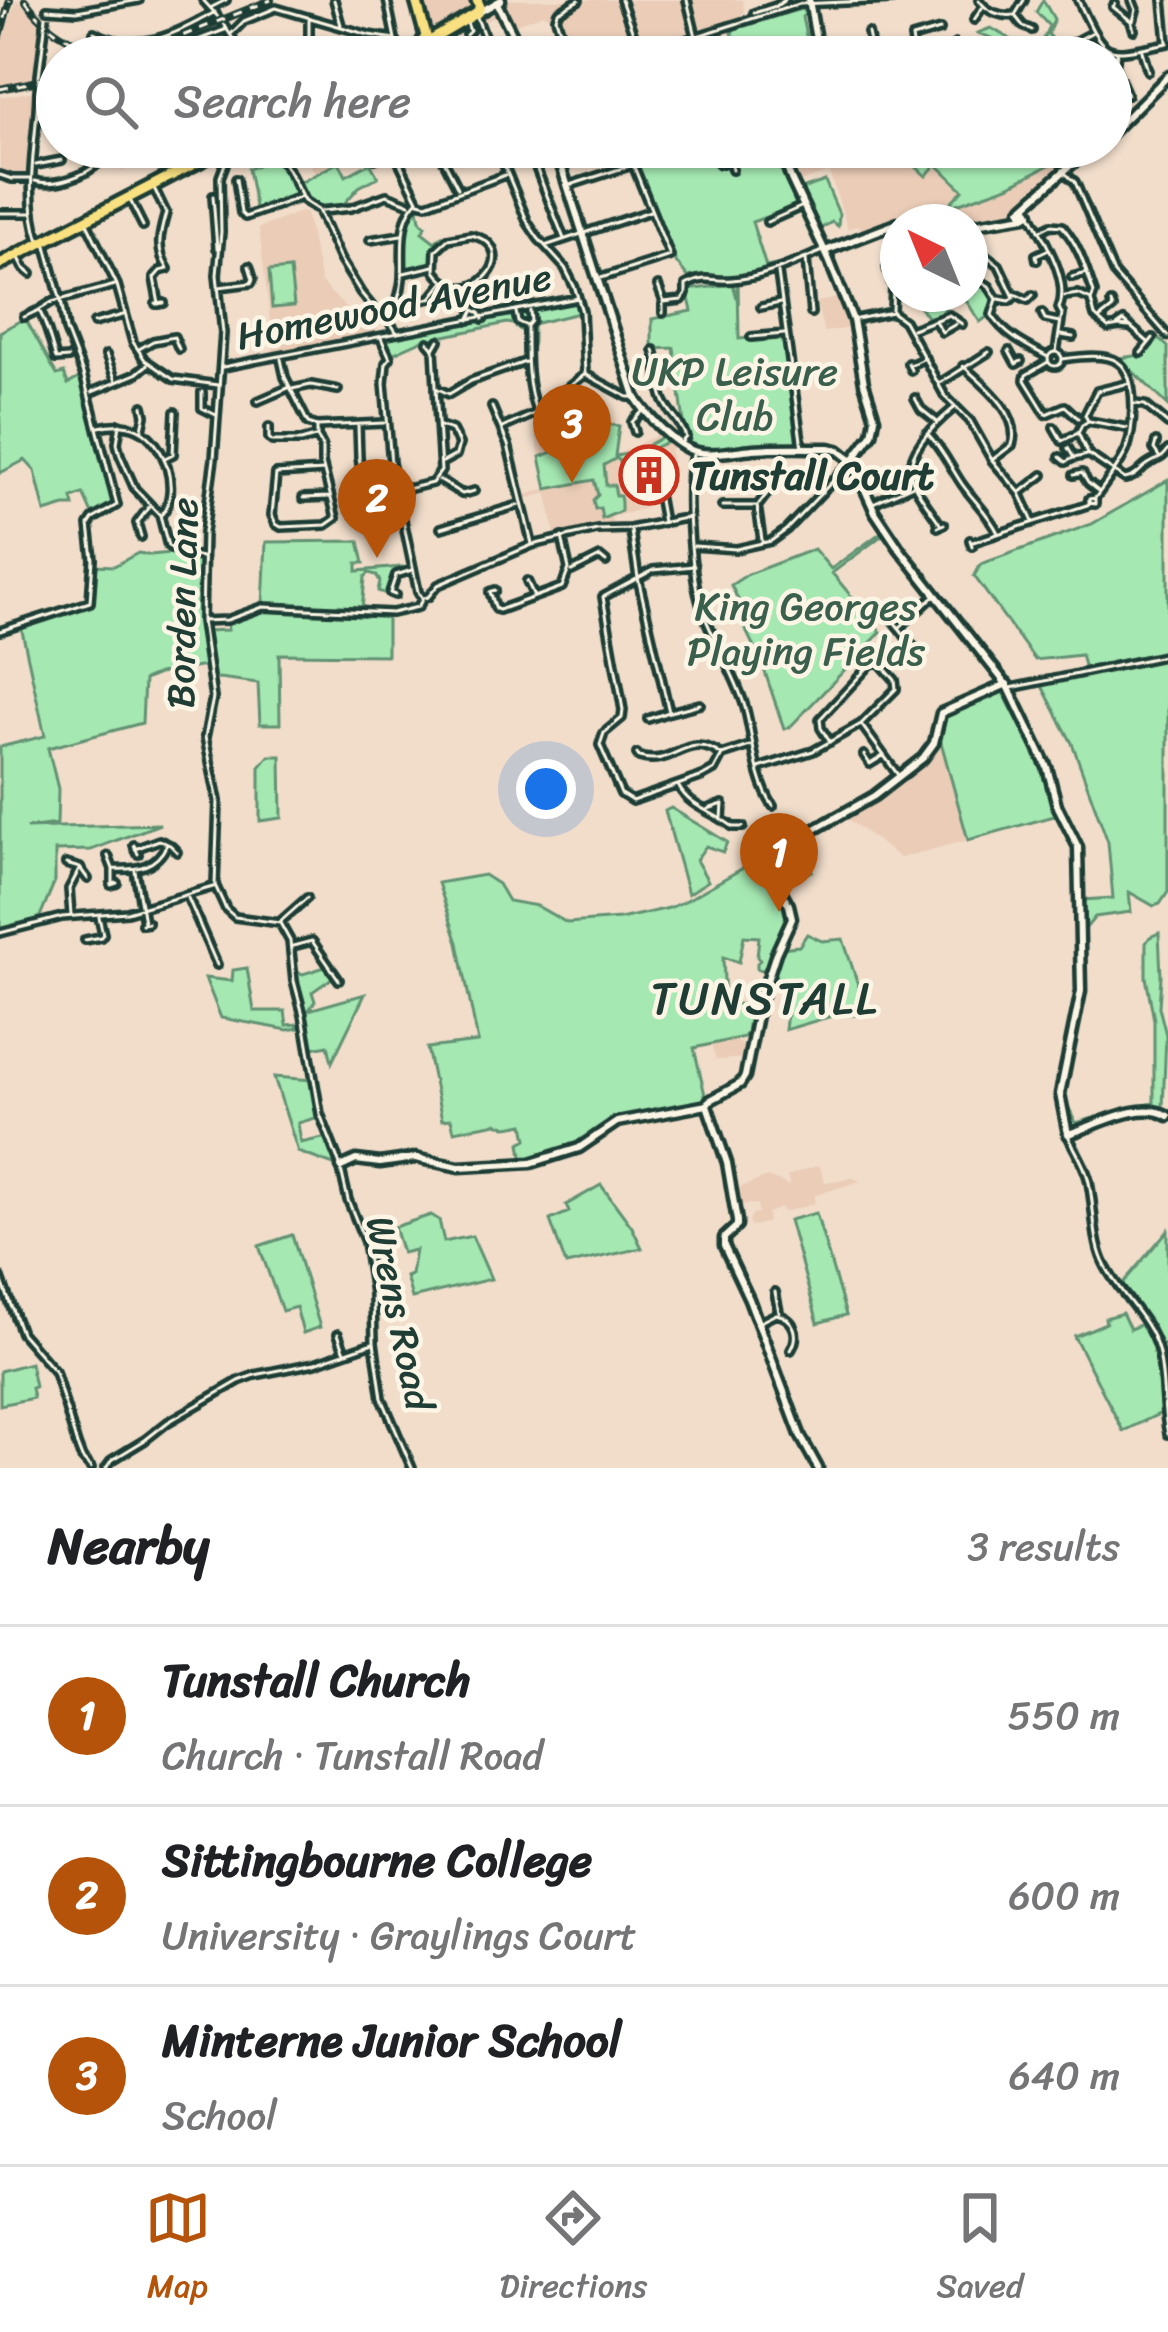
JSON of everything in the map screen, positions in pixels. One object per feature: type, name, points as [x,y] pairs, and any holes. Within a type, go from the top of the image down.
[{"type":"main road","points":[[416,0],[427,36]]},
{"type":"main road","points":[[431,36],[476,10]]},
{"type":"main road","points":[[0,263],[186,168]]},
{"type":"street","points":[[44,36],[47,0]]},
{"type":"street","points":[[47,9],[77,11],[139,0]]},
{"type":"street","points":[[203,0],[232,36]]},
{"type":"street","points":[[165,36],[226,0]]},
{"type":"street","points":[[334,0],[341,26]]},
{"type":"street","points":[[387,0],[394,36]]},
{"type":"street","points":[[560,36],[552,17],[579,0]]},
{"type":"street","points":[[621,0],[634,36]]},
{"type":"street","points":[[687,0],[695,36]]},
{"type":"street","points":[[754,13],[785,0]]},
{"type":"street","points":[[698,36],[799,4],[892,0]]},
{"type":"street","points":[[979,0],[1001,15],[1016,15]]},
{"type":"street","points":[[1016,15],[1024,0]]},
{"type":"street","points":[[1078,0],[1096,36]]},
{"type":"street","points":[[1132,50],[1167,44],[1163,0]]},
{"type":"street","points":[[466,34],[476,10],[499,2],[514,36]]},
{"type":"street","points":[[809,3],[816,36]]},
{"type":"street","points":[[1115,4],[1119,14],[1132,22]]},
{"type":"street","points":[[1134,30],[1135,4]]},
{"type":"street","points":[[974,20],[983,7]]},
{"type":"street","points":[[213,36],[273,8],[383,36]]},
{"type":"street","points":[[1016,15],[1032,30]]},
{"type":"street","points":[[309,36],[310,18]]},
{"type":"street","points":[[919,36],[940,30]]},
{"type":"street","points":[[94,32],[105,36]]},
{"type":"street","points":[[1085,36],[1093,32]]},
{"type":"street","points":[[1142,49],[1148,69]]},
{"type":"street","points":[[1132,112],[1168,76]]},
{"type":"street","points":[[0,631],[88,604],[94,559],[88,524],[117,502],[33,213],[36,132]]},
{"type":"street","points":[[0,175],[47,183],[95,168]]},
{"type":"street","name":"Borden Lane","points":[[214,886],[218,802],[205,736],[213,698],[202,622],[221,367],[223,318],[217,275],[223,168]]},
{"type":"street","points":[[287,168],[303,199],[318,210],[361,293],[380,316],[391,319]]},
{"type":"street","points":[[397,335],[391,319],[399,296],[403,235],[418,196],[403,168]]},
{"type":"street","points":[[448,168],[460,191]]},
{"type":"street","points":[[504,168],[528,223],[567,272],[578,298],[585,374]]},
{"type":"street","points":[[537,168],[564,239]]},
{"type":"street","points":[[561,168],[635,396],[644,410],[693,453],[715,455],[758,448],[838,450],[852,461],[898,548],[1008,686],[1047,767],[1057,805],[1078,847],[1081,991],[1060,1094],[1068,1134],[1089,1182],[1102,1260],[1145,1322],[1158,1351],[1168,1434]]},
{"type":"street","points":[[567,186],[624,168]]},
{"type":"street","points":[[598,280],[669,256],[634,168]]},
{"type":"street","points":[[692,546],[736,549],[771,541],[852,461],[872,434],[875,418],[853,320],[788,168]]},
{"type":"street","points":[[988,221],[1027,213],[1067,168]]},
{"type":"street","points":[[1074,168],[1075,182],[1114,274],[1168,336]]},
{"type":"street","points":[[318,210],[351,208],[387,195],[427,204],[507,174]]},
{"type":"street","points":[[236,179],[245,217],[303,199]]},
{"type":"street","points":[[153,186],[166,213],[159,251],[168,269],[154,278],[160,304]]},
{"type":"street","name":"Borden Lane","points":[[213,196],[215,247],[219,248]]},
{"type":"street","points":[[129,198],[143,226]]},
{"type":"street","points":[[767,222],[805,205]]},
{"type":"street","points":[[545,246],[652,211]]},
{"type":"street","points":[[0,213],[33,213]]},
{"type":"street","points":[[1027,213],[1048,249],[1063,298],[1056,352],[1025,380],[1046,413],[1065,406],[1082,425]]},
{"type":"street","points":[[85,220],[117,284],[138,350],[148,363],[180,381],[220,385]]},
{"type":"street","points":[[1039,232],[1060,225],[1084,258],[1098,320],[1105,327],[1124,321],[1151,340],[1141,353]]},
{"type":"street","points":[[664,302],[682,300],[690,281],[736,280],[778,270],[880,230]]},
{"type":"street","points":[[370,240],[403,235]]},
{"type":"street","points":[[468,235],[482,237],[492,247],[495,265],[485,280],[469,286],[444,282],[434,266],[436,250],[444,241],[468,235]]},
{"type":"street","points":[[1037,260],[1036,255],[1048,249]]},
{"type":"street","points":[[18,254],[31,274]]},
{"type":"street","points":[[988,256],[999,265],[1013,300],[1010,304],[997,299],[988,287]]},
{"type":"street","points":[[806,258],[812,313]]},
{"type":"street","points":[[219,286],[251,283],[249,266]]},
{"type":"street","points":[[402,273],[434,266]]},
{"type":"street","points":[[778,270],[802,449]]},
{"type":"street","points":[[1072,277],[1087,273]]},
{"type":"street","points":[[420,300],[431,298],[444,282]]},
{"type":"street","points":[[24,317],[61,299],[117,284]]},
{"type":"street","points":[[469,286],[474,310]]},
{"type":"street","points":[[658,286],[663,313]]},
{"type":"street","points":[[1013,294],[1028,300],[1033,295]]},
{"type":"street","points":[[1063,298],[1078,294],[1091,301]]},
{"type":"street","name":"Homewood Avenue","points":[[221,367],[578,298]]},
{"type":"street","points":[[997,299],[994,319],[1024,351],[1048,359],[1053,370],[1063,359]]},
{"type":"street","points":[[761,307],[781,303]]},
{"type":"street","points":[[1098,320],[1114,308],[1112,303]]},
{"type":"street","points":[[530,309],[525,362],[536,413]]},
{"type":"street","points":[[39,310],[56,362],[68,358]]},
{"type":"street","points":[[474,310],[483,319]]},
{"type":"street","points":[[469,321],[474,310]]},
{"type":"street","points":[[516,312],[518,322],[527,326]]},
{"type":"street","points":[[853,320],[880,312]]},
{"type":"street","points":[[892,312],[902,318],[939,384],[1020,493],[1034,522]]},
{"type":"street","points":[[910,330],[950,313],[959,325],[940,333],[934,320]]},
{"type":"street","points":[[1042,313],[1046,319],[1061,322]]},
{"type":"street","points":[[94,323],[124,315]]},
{"type":"street","points":[[221,329],[223,318]]},
{"type":"street","points":[[751,338],[785,334]]},
{"type":"street","points":[[1059,334],[1074,336]]},
{"type":"street","points":[[138,350],[174,337],[179,349]]},
{"type":"street","points":[[381,338],[389,358],[385,376],[394,482],[423,598]]},
{"type":"street","points":[[394,482],[407,489],[425,487],[437,478],[441,463],[434,349],[440,340]]},
{"type":"street","points":[[428,342],[434,349]]},
{"type":"street","points":[[654,350],[662,395],[686,437],[679,445]]},
{"type":"street","points":[[1012,358],[1024,351]]},
{"type":"street","points":[[939,384],[989,352]]},
{"type":"street","points":[[1009,352],[1016,364],[1021,361]]},
{"type":"street","points":[[972,543],[1093,501],[1129,443],[1133,404],[1124,368],[1109,358],[1063,359],[1056,352]]},
{"type":"street","points":[[106,356],[117,382]]},
{"type":"street","points":[[281,357],[306,421],[317,427],[387,423]]},
{"type":"street","points":[[910,366],[925,358]]},
{"type":"street","points":[[437,409],[449,394],[471,382],[525,362]]},
{"type":"street","points":[[88,393],[136,374],[148,363]]},
{"type":"street","points":[[963,367],[996,398],[1016,434],[1012,445],[992,460]]},
{"type":"street","points":[[585,374],[628,397],[635,396]]},
{"type":"street","points":[[501,429],[536,413],[585,374]]},
{"type":"street","points":[[1065,445],[1087,418],[1096,391],[1131,386]]},
{"type":"street","points":[[260,399],[290,388],[338,390]]},
{"type":"street","points":[[436,388],[449,394]]},
{"type":"street","points":[[202,392],[202,408],[218,415]]},
{"type":"street","points":[[915,398],[937,422]]},
{"type":"street","points":[[1133,404],[1143,404],[1168,424]]},
{"type":"street","points":[[141,431],[143,406]]},
{"type":"street","points":[[941,525],[914,484],[911,468],[926,433],[955,406]]},
{"type":"street","points":[[492,407],[532,545]]},
{"type":"street","points":[[634,432],[632,422],[644,410]]},
{"type":"street","points":[[163,459],[173,454],[175,412]]},
{"type":"street","points":[[1078,418],[1128,428]]},
{"type":"street","points":[[120,424],[120,455],[135,489],[160,514],[168,546],[204,557]]},
{"type":"street","points":[[98,427],[120,424],[141,431],[154,443],[170,482],[169,504],[160,514]]},
{"type":"street","points":[[358,424],[369,522]]},
{"type":"street","points":[[438,426],[452,430],[459,440],[456,455],[441,463]]},
{"type":"street","points":[[269,427],[272,441],[317,436]]},
{"type":"street","points":[[317,427],[337,514],[331,524],[281,526],[273,520],[276,474],[324,471]]},
{"type":"street","points":[[1054,427],[1076,460]]},
{"type":"street","points":[[926,433],[998,533]]},
{"type":"street","points":[[1078,433],[1088,454],[1128,482],[1168,450]]},
{"type":"street","points":[[1156,442],[1154,449],[1161,459]]},
{"type":"street","points":[[693,453],[688,483],[700,604],[743,701],[764,792],[773,806]]},
{"type":"street","points":[[1060,458],[1066,462],[1088,454]]},
{"type":"street","points":[[1075,475],[1086,474],[1085,484],[1100,492]]},
{"type":"street","points":[[1020,493],[1043,475]]},
{"type":"street","points":[[437,478],[462,494],[474,490]]},
{"type":"street","points":[[871,503],[914,484]]},
{"type":"street","points":[[757,506],[769,491],[768,485]]},
{"type":"street","points":[[397,500],[407,489]]},
{"type":"street","points":[[657,489],[663,523]]},
{"type":"street","points":[[303,498],[331,496]]},
{"type":"street","points":[[441,528],[523,504]]},
{"type":"street","points":[[141,537],[138,520],[150,506]]},
{"type":"street","points":[[722,506],[757,506]]},
{"type":"street","points":[[757,506],[762,544]]},
{"type":"street","points":[[202,622],[227,620],[267,607],[392,613],[418,607],[438,585],[532,545],[690,517]]},
{"type":"street","points":[[631,529],[669,712]]},
{"type":"street","points":[[495,590],[490,592],[499,610],[562,587],[569,569],[562,537]]},
{"type":"street","points":[[569,569],[575,571],[600,557],[607,562]]},
{"type":"street","points":[[694,566],[658,569],[604,595],[623,710],[600,745],[618,789],[624,797],[636,800],[714,770],[722,755],[754,746]]},
{"type":"street","points":[[395,596],[390,593],[396,574],[414,569]]},
{"type":"street","points":[[527,581],[534,597]]},
{"type":"street","points":[[899,628],[934,596]]},
{"type":"street","points":[[884,609],[919,654]]},
{"type":"street","points":[[818,1468],[724,1246],[724,1238],[734,1231],[737,1221],[730,1172],[707,1105],[746,1076],[759,1005],[792,918],[768,867],[810,832],[874,796],[931,748],[941,713],[1008,686],[1168,655]]},
{"type":"street","points":[[758,768],[792,759],[830,742],[861,724],[896,688],[895,680],[878,661],[820,719],[830,742]]},
{"type":"street","points":[[648,719],[700,704]]},
{"type":"street","points":[[861,724],[899,776]]},
{"type":"street","points":[[637,754],[656,760],[698,744],[722,755]]},
{"type":"street","points":[[864,755],[870,764],[884,755]]},
{"type":"street","points":[[679,785],[688,800],[733,827],[743,826]]},
{"type":"street","points":[[706,810],[723,804],[722,818]]},
{"type":"street","points":[[136,849],[159,840],[174,851]]},
{"type":"street","points":[[113,869],[146,867],[167,844]]},
{"type":"street","points":[[111,857],[114,884]]},
{"type":"street","points":[[66,864],[80,868],[88,879]]},
{"type":"street","points":[[71,917],[69,890],[80,868]]},
{"type":"street","points":[[134,870],[145,923]]},
{"type":"street","points":[[0,932],[71,917],[118,914],[214,886],[232,915],[280,923],[307,898]]},
{"type":"street","points":[[188,896],[216,965]]},
{"type":"street","points":[[85,940],[104,934],[98,915]]},
{"type":"street","name":"Wrens Road","points":[[280,923],[291,946],[320,1114],[363,1234],[382,1398],[412,1468]]},
{"type":"street","points":[[291,946],[312,941],[339,980]]},
{"type":"street","points":[[341,1167],[360,1160],[380,1163],[416,1158],[459,1167],[531,1163],[579,1148],[617,1122],[707,1105]]},
{"type":"street","points":[[1068,1134],[1143,1111],[1157,1109],[1168,1116]]},
{"type":"street","points":[[0,1276],[18,1328],[55,1372],[77,1445],[91,1468],[107,1466],[168,1422],[239,1381],[304,1366],[374,1342]]},
{"type":"street","points":[[775,1292],[779,1314],[796,1330],[790,1350]]},
{"type":"street","points":[[758,1322],[779,1314]]},
{"type":"street","points":[[338,1334],[345,1353]]},
{"type":"shaded area","points":[[17,0],[42,27],[41,36],[36,36],[36,80],[0,87],[0,43]]},
{"type":"shaded area","points":[[413,0],[743,0],[744,12],[737,21],[692,36],[564,36],[557,20],[544,14],[513,25],[505,13],[481,23],[476,12],[433,35],[424,32]]},
{"type":"shaded area","points":[[36,91],[29,174],[0,172],[0,97]]},
{"type":"shaded area","points":[[793,168],[1059,168],[1007,213],[988,217],[988,204],[880,204],[880,224],[861,230],[859,225],[848,229],[829,172],[796,183]]},
{"type":"shaded area","points":[[306,213],[321,283],[364,326],[378,329],[354,340],[274,355],[259,228]]},
{"type":"shaded area","points":[[839,298],[850,328],[824,332],[816,302]]},
{"type":"shaded area","points":[[572,420],[619,426],[616,455],[661,433],[676,446],[670,450],[674,472],[665,483],[641,490],[646,508],[611,517],[614,526],[555,535],[547,493],[523,496],[546,489],[535,434]]},
{"type":"shaded area","points":[[939,735],[968,840],[900,858],[845,817],[906,780],[931,754]]},
{"type":"shaded area","points":[[735,1038],[750,1048],[748,1058],[716,1060],[711,1044]]},
{"type":"shaded area","points":[[819,1166],[825,1182],[860,1181],[815,1195],[814,1204],[767,1213],[768,1222],[750,1227],[757,1204],[736,1205],[733,1190],[768,1177],[790,1186],[787,1176]]},
{"type":"green space","points":[[1043,0],[1054,19],[1049,36],[1044,36],[1049,26],[1036,12]]},
{"type":"green space","points":[[801,9],[806,13],[802,17],[806,36],[733,36],[734,29]]},
{"type":"green space","points":[[991,28],[1005,36],[978,33]]},
{"type":"green space","points":[[284,168],[299,195],[256,212],[248,169]]},
{"type":"green space","points":[[328,168],[342,168],[346,176],[373,168],[378,177],[359,187],[343,205],[312,205],[298,184]]},
{"type":"green space","points":[[638,168],[785,168],[800,205],[752,222],[766,267],[785,265],[728,278],[712,275],[687,280],[700,275],[688,277],[676,262]]},
{"type":"green space","points":[[940,168],[1043,168],[1008,186],[951,202],[963,190]]},
{"type":"green space","points":[[825,181],[839,214],[838,226],[832,222],[818,230],[802,189]]},
{"type":"green space","points":[[414,206],[422,206],[419,217],[426,226],[422,232],[435,242],[443,239],[430,266],[408,270],[404,267],[404,235]]},
{"type":"green space","points":[[290,269],[294,306],[272,308],[269,271]]},
{"type":"green space","name":"UKP Leisure Club","points":[[738,279],[739,339],[784,339],[797,448],[760,445],[708,451],[687,445],[674,348],[652,349],[652,319],[692,311],[687,290],[727,285],[728,281],[737,298]]},
{"type":"green space","points":[[988,287],[996,297],[991,314],[980,322],[974,312],[988,312]]},
{"type":"green space","points":[[574,302],[579,313],[533,324],[528,363],[529,322],[520,323],[517,314],[529,312],[531,322],[534,310]]},
{"type":"green space","points":[[510,314],[523,332],[507,323],[421,341],[392,354],[386,347],[386,339]]},
{"type":"green space","points":[[25,318],[57,375],[64,373],[68,384],[81,377],[114,502],[93,516],[83,494],[72,498],[74,506],[45,512],[35,471],[25,460],[0,473],[0,332]]},
{"type":"green space","points":[[1157,337],[1168,347],[1168,405],[1119,358],[1141,355]]},
{"type":"green space","points":[[574,419],[619,426],[615,456],[634,453],[666,435],[671,440],[639,455],[635,463],[630,459],[622,465],[617,458],[604,465],[606,485],[614,485],[621,511],[602,519],[593,500],[598,495],[594,480],[547,489],[540,457],[568,446]]},
{"type":"green space","points":[[1168,480],[1168,654],[1085,669],[1081,655],[1035,660],[974,576],[981,564],[1092,524]]},
{"type":"green space","name":"King Georges Playing Fields","points":[[883,531],[832,573],[881,632],[784,729],[731,585],[814,549],[831,569]]},
{"type":"green space","points":[[359,541],[364,563],[357,563],[357,571],[401,567],[386,594],[378,591],[376,575],[365,577],[362,610],[263,605],[266,542]]},
{"type":"green space","points":[[138,553],[171,553],[200,562],[205,666],[144,680],[142,723],[48,748],[58,789],[57,824],[26,828],[160,824],[91,850],[55,851],[55,881],[38,921],[0,930],[0,747],[45,736],[21,626],[88,607],[93,601],[95,565],[114,566]]},
{"type":"green space","points":[[264,608],[387,615],[387,655],[279,654],[280,724],[260,724],[258,683],[213,680],[206,631],[228,630],[227,623]]},
{"type":"green space","points":[[1168,658],[1168,892],[1154,906],[1129,892],[1131,912],[1095,917],[1085,929],[1085,939],[1082,900],[1113,898],[1108,842],[1072,743],[1041,684]]},
{"type":"green space","points":[[1002,690],[1043,770],[1058,815],[968,840],[939,735],[942,717]]},
{"type":"green space","points":[[269,756],[281,756],[282,818],[260,821],[260,767]]},
{"type":"green space","points":[[671,808],[727,842],[723,852],[706,846],[696,860],[708,881],[688,894],[665,811]]},
{"type":"green space","points":[[797,846],[812,871],[775,879],[770,867]]},
{"type":"green space","points":[[754,866],[764,869],[791,916],[769,971],[757,969],[759,937],[744,936],[739,962],[723,957],[725,1003],[750,1010],[744,1037],[694,1048],[706,1099],[609,1124],[575,1148],[523,1163],[524,1124],[497,1123],[454,1131],[451,1119],[442,1120],[427,1048],[478,1042],[458,943],[438,883],[484,875],[498,884],[508,901],[537,906],[567,923],[620,919],[669,908]]},
{"type":"green space","points":[[1159,933],[1159,1007],[1166,1035],[1163,1108],[1119,1112],[1076,1128],[1067,1119],[1065,1100],[1076,1123],[1154,1103],[1154,1020],[1146,943]]},
{"type":"green space","points":[[807,934],[822,941],[843,939],[868,1015],[835,1015],[785,1030],[790,984],[771,982],[780,948],[799,946]]},
{"type":"green space","points":[[291,946],[296,947],[293,956],[298,972],[328,966],[335,976],[312,992],[315,1001],[309,1010],[365,994],[332,1062],[328,1045],[308,1049]]},
{"type":"green space","points":[[247,968],[254,1011],[285,1011],[287,1025],[298,1028],[221,1018],[205,978],[232,981],[233,970]]},
{"type":"green space","points":[[274,1077],[313,1080],[319,1117],[298,1123],[301,1143],[327,1137],[339,1167],[298,1152]]},
{"type":"green space","points":[[601,1185],[642,1248],[566,1265],[550,1220],[569,1212],[566,1205]]},
{"type":"green space","points":[[816,1213],[846,1315],[818,1323],[789,1220]]},
{"type":"green space","points":[[431,1215],[439,1220],[444,1242],[472,1236],[491,1279],[412,1298],[406,1277],[411,1275],[415,1250],[402,1253],[394,1227]]},
{"type":"green space","points":[[1168,1230],[1168,1344],[1158,1346],[1149,1322],[1122,1284]]},
{"type":"green space","points":[[292,1235],[320,1327],[303,1333],[296,1307],[282,1311],[259,1246]]},
{"type":"green space","points":[[1122,1313],[1130,1329],[1144,1323],[1156,1353],[1161,1413],[1123,1431],[1074,1336]]},
{"type":"green space","points":[[30,1363],[33,1398],[0,1405],[0,1371]]},
{"type":"railway","points":[[0,36],[10,0]]},
{"type":"railway","points":[[25,0],[64,36]]},
{"type":"railway","points":[[182,36],[271,0]]},
{"type":"railway","points":[[0,89],[36,81]]},
{"type":"place","name":"Tunstall Court","points":[[649,475]]},
{"type":"place","name":"Minterne Junior School","points":[[572,483]]},
{"type":"place","name":"Sittingbourne College","points":[[377,558]]},
{"type":"place","name":"Tunstall Church","points":[[779,912]]},
{"type":"district","name":"TUNSTALL","points":[[765,999]]}]
